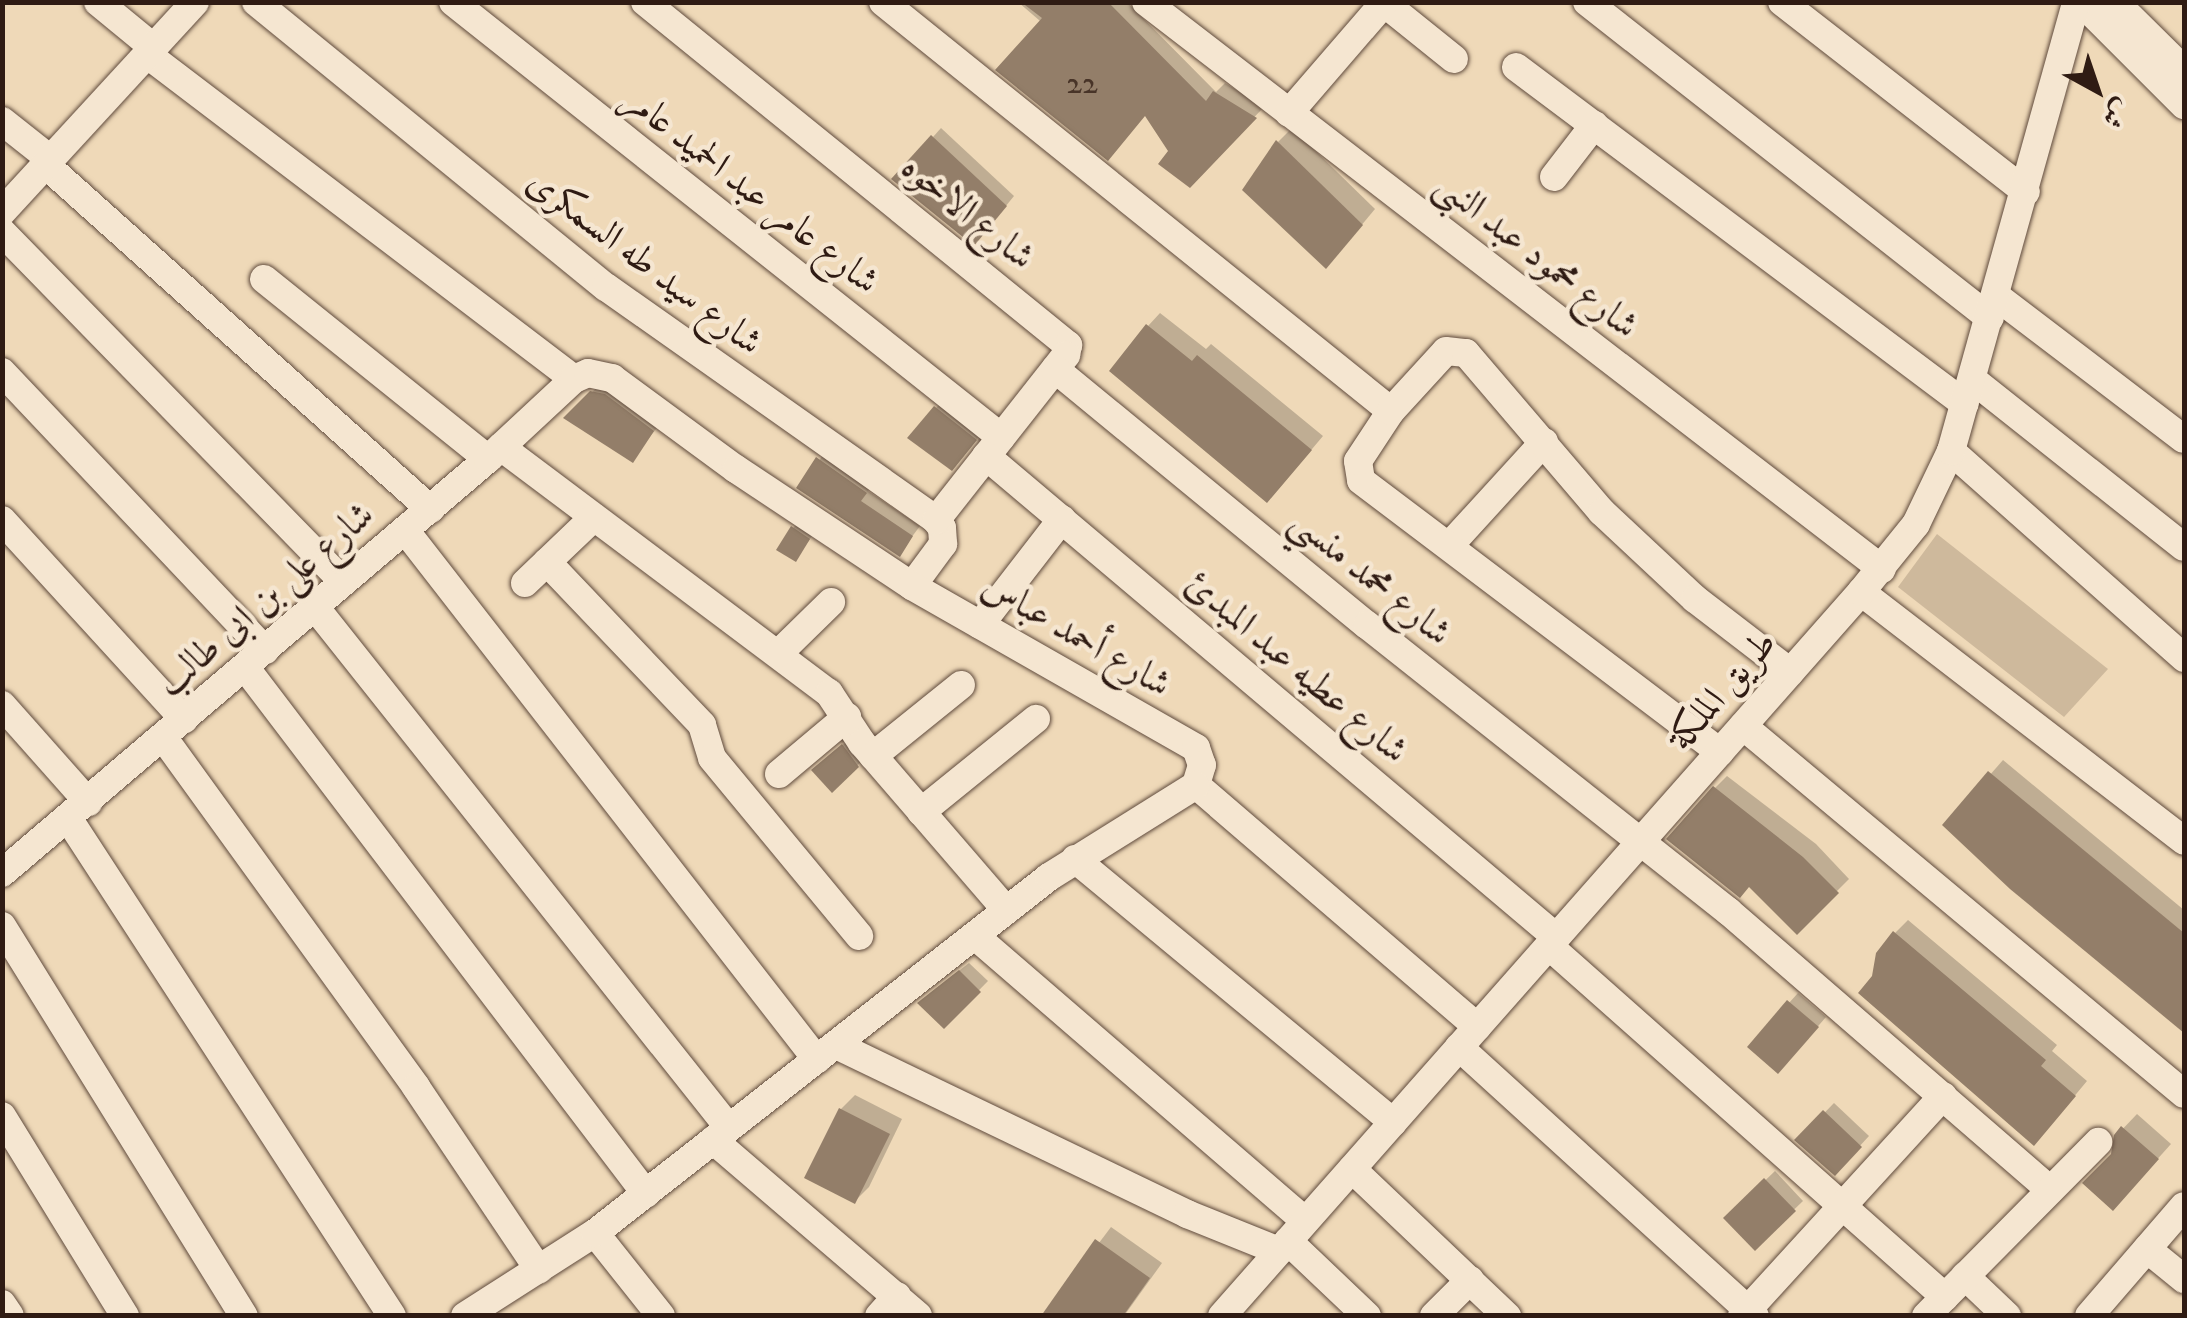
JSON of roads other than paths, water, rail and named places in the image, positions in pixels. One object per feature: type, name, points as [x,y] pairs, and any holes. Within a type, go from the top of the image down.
[{"type":"street","points":[[98,2],[151,52],[574,379]]},
{"type":"street","points":[[2,212],[196,2]]},
{"type":"street","name":"شارع سيد طه السمكرى","points":[[256,2],[606,287],[936,520]]},
{"type":"street","name":"شارع عامر عبد الحميد عامر","points":[[453,2],[994,447]]},
{"type":"street","name":"شارع الاخوه","points":[[646,2],[1065,340],[1068,350],[1055,369]]},
{"type":"street","points":[[883,2],[1391,411]]},
{"type":"street","name":"شارع محمود عبد النبى","points":[[1146,2],[1882,569]]},
{"type":"street","points":[[1782,2],[2026,192]]},
{"type":"street","points":[[2078,2],[2184,105]]},
{"type":"street","name":"طريق الملكة","points":[[1222,1316],[1882,569],[1916,524],[1951,451],[2078,2]]},
{"type":"street","points":[[2114,2],[2184,70]]},
{"type":"street","points":[[1289,114],[1383,3],[1454,59]]},
{"type":"street","points":[[1594,5],[1993,307],[2184,438]]},
{"type":"street","points":[[1516,67],[2184,547]]},
{"type":"street","points":[[2,121],[430,509]]},
{"type":"street","points":[[1554,177],[1594,126]]},
{"type":"street","points":[[2,232],[344,582]]},
{"type":"street","points":[[264,279],[495,453],[594,517],[829,692],[873,756],[1006,910]]},
{"type":"street","points":[[1720,752],[1357,474],[1358,460],[1391,411],[1446,351],[1466,353],[1602,512],[1648,556],[1790,672]]},
{"type":"street","points":[[912,586],[943,544],[942,528],[936,520],[1055,369]]},
{"type":"street","name":"شارع محمد منسي","points":[[1055,369],[1728,911],[2050,1190]]},
{"type":"street","points":[[2,372],[255,659],[646,1194]]},
{"type":"street","name":"شارع أحمد عباس","points":[[574,379],[588,373],[612,378],[736,469],[912,586],[1196,748],[1202,765],[1196,785]]},
{"type":"street","name":"شارع على بن ابى طالب","points":[[2,873],[495,453],[574,379]]},
{"type":"street","points":[[1448,546],[1544,442]]},
{"type":"street","name":"شارع عطيه عبد المبدئ","points":[[994,447],[1062,519],[1553,941],[1842,1206],[1935,1306]]},
{"type":"street","points":[[1951,451],[2184,658]]},
{"type":"street","points":[[526,583],[594,517]]},
{"type":"street","points":[[980,625],[1062,519]]},
{"type":"street","points":[[2,520],[174,728],[539,1270]]},
{"type":"street","points":[[405,530],[827,1053],[1188,1214],[1291,1238]]},
{"type":"street","points":[[547,562],[702,725],[712,758],[859,936]]},
{"type":"street","points":[[1861,592],[2184,841]]},
{"type":"street","points":[[779,653],[831,602]]},
{"type":"street","points":[[315,607],[721,1134],[898,1309]]},
{"type":"street","points":[[873,756],[960,684]]},
{"type":"street","points":[[2,705],[78,810],[392,1316]]},
{"type":"street","points":[[779,774],[847,717]]},
{"type":"street","points":[[921,812],[1036,719]]},
{"type":"street","points":[[1743,726],[2184,1094]]},
{"type":"street","points":[[470,1314],[596,1233],[1075,859],[1196,785],[1468,1037],[1749,1313],[1943,1096]]},
{"type":"street","points":[[1075,859],[1394,1122]]},
{"type":"street","points":[[2,926],[244,1316]]},
{"type":"street","points":[[975,936],[1291,1238],[1367,1316]]},
{"type":"street","points":[[2,1116],[126,1316]]},
{"type":"street","points":[[1935,1306],[2098,1142]]},
{"type":"street","points":[[1352,1169],[1507,1316]]},
{"type":"street","points":[[2089,1316],[2184,1206]]},
{"type":"street","points":[[596,1233],[661,1316]]},
{"type":"street","points":[[2147,1249],[2184,1280]]},
{"type":"street","points":[[1965,1276],[2008,1316]]},
{"type":"street","points":[[1434,1316],[1470,1280]]},
{"type":"street","points":[[2,1304],[10,1316]]}]
